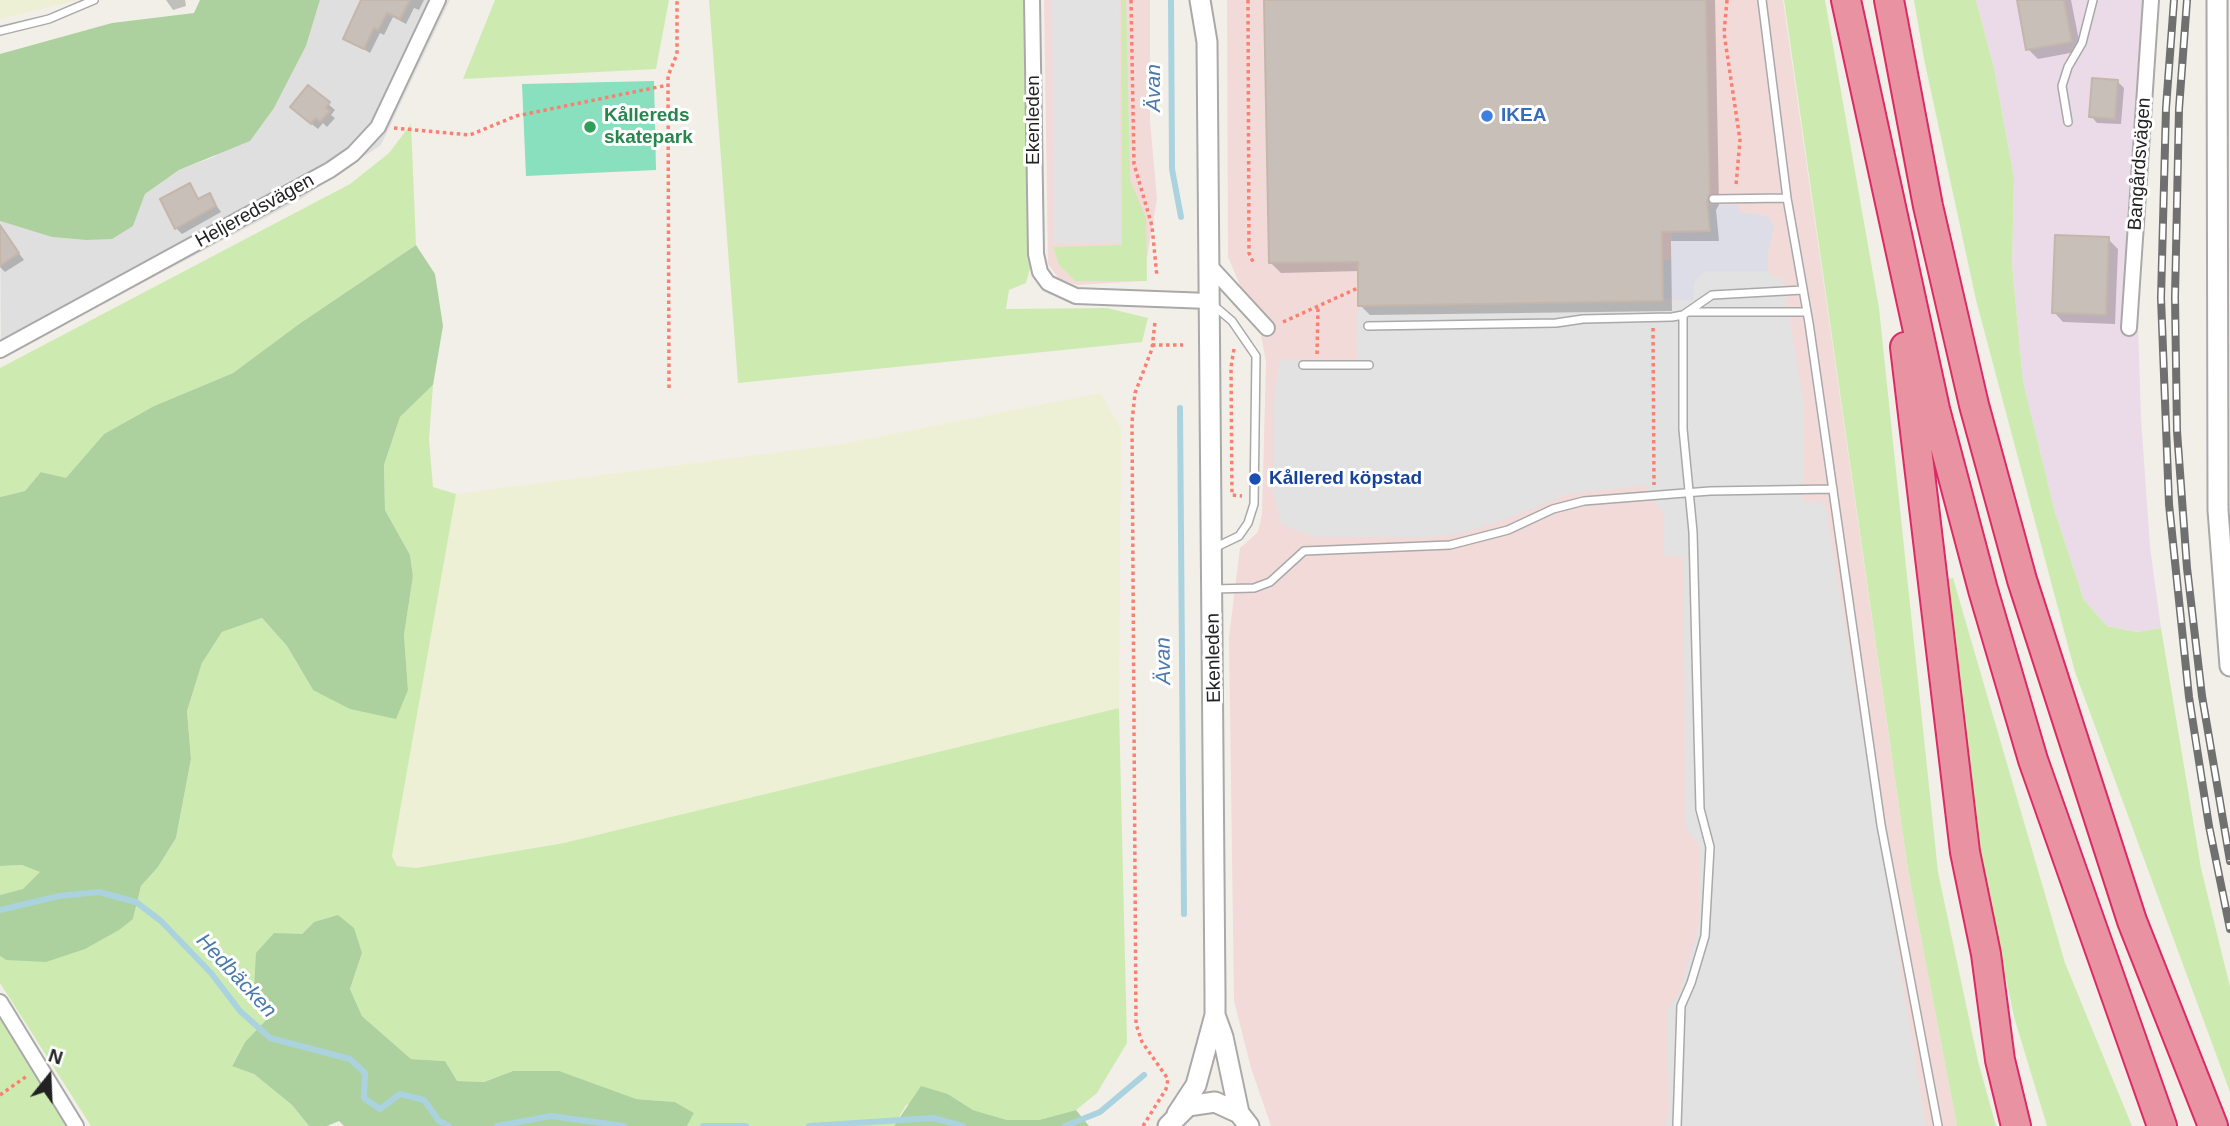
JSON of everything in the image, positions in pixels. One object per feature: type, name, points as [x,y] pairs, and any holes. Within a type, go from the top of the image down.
[{"type":"highway","points":[[1846,0],[1890,212],[1938,422],[2033,760],[2162,1126]]},
{"type":"highway","points":[[1889,0],[1928,206],[1974,405],[2022,580],[2132,921],[2213,1126]]},
{"type":"highway","points":[[1890,212],[1965,852],[1988,968],[2000,1060],[2016,1126]]},
{"type":"highway","points":[[1988,968],[2034,1126]]},
{"type":"street","name":"Heljeredsvägen","points":[[0,350],[330,170],[352,154],[378,127],[439,0]]},
{"type":"street","name":"Ekenleden","points":[[1032,0],[1036,254],[1041,272],[1048,283],[1076,296],[1209,301]]},
{"type":"street","name":"Ekenleden","points":[[1200,0],[1207,42]]},
{"type":"street","name":"Ekenleden","points":[[1173,1120],[1196,1085],[1215,1015],[1207,42],[1213,0]]},
{"type":"street","name":"Bangårdsvägen","points":[[2129,328],[2151,0]]},
{"type":"street","points":[[2217,0],[2224,168],[2222,586],[2230,666]]},
{"type":"street","points":[[1209,265],[1267,328]]},
{"type":"street","points":[[0,1002],[76,1126]]},
{"type":"street","name":"Ekenleden","points":[[1215,1015],[1244,1119]]},
{"type":"street","points":[[1173,1120],[1188,1106],[1214,1102],[1244,1119]]},
{"type":"lane","points":[[0,31],[50,19],[94,0]]},
{"type":"lane","points":[[1762,0],[1787,198],[1807,312],[1889,875],[1938,1126]]},
{"type":"lane","points":[[2068,122],[2062,86],[2068,67],[2082,43],[2093,0]]},
{"type":"lane","points":[[1713,199],[1787,198]]},
{"type":"lane","points":[[1685,314],[1712,295],[1803,290]]},
{"type":"lane","points":[[1209,301],[1233,321],[1256,356],[1254,503],[1248,523],[1239,536],[1212,549]]},
{"type":"lane","points":[[1368,326],[1556,323],[1583,318],[1807,312]]},
{"type":"lane","points":[[1676,1126],[1681,1006],[1705,936],[1710,846],[1700,809],[1693,532],[1687,493],[1683,429],[1685,314]]},
{"type":"lane","points":[[1303,365],[1368,365]]},
{"type":"lane","points":[[1212,589],[1254,588],[1270,582],[1304,551],[1450,545],[1508,530],[1553,509],[1584,501],[1687,493],[1833,489]]},
{"type":"path","points":[[669,388],[668,76],[677,54],[677,0]]},
{"type":"path","points":[[1131,0],[1134,164],[1152,226],[1157,277]]},
{"type":"path","points":[[1248,0],[1249,253],[1254,264]]},
{"type":"path","points":[[1727,0],[1724,33],[1740,140],[1734,199]]},
{"type":"path","points":[[378,127],[470,135],[516,116],[668,85]]},
{"type":"path","points":[[1267,328],[1358,288]]},
{"type":"path","points":[[1317,365],[1318,307]]},
{"type":"path","points":[[1143,1126],[1166,1089],[1168,1079],[1142,1042],[1136,1024],[1132,422],[1135,393],[1152,345],[1155,322]]},
{"type":"path","points":[[1653,326],[1654,486]]},
{"type":"path","points":[[1232,343],[1240,358]]},
{"type":"path","points":[[1152,345],[1183,345]]},
{"type":"path","points":[[1235,352],[1231,367],[1232,495],[1243,496],[1249,493]]},
{"type":"path","points":[[0,1095],[40,1067]]},
{"type":"shaded area","points":[[320,0],[450,0],[381,145],[301,199],[1,358],[0,221],[53,237],[86,240],[133,226],[145,194],[179,170],[214,157],[274,108],[306,46]]},
{"type":"shaded area","points":[[1044,0],[1150,0],[1150,121],[1157,199],[1143,281],[1077,285],[1059,279],[1048,264]]},
{"type":"shaded area","points":[[1052,0],[1119,0],[1121,243],[1054,243]]},
{"type":"shaded area","points":[[1227,0],[1783,0],[1908,870],[1957,1126],[1271,1126],[1251,1068],[1234,1001],[1229,637],[1240,548],[1258,532],[1262,514],[1266,362],[1260,330],[1232,304],[1243,292],[1228,257]]},
{"type":"shaded area","points":[[1976,0],[2146,0],[2137,295],[2141,418],[2150,547],[2161,628],[2137,632],[2107,626],[2084,600],[2055,512],[2023,381],[2012,264],[2014,178],[1994,68]]},
{"type":"shaded area","points":[[1707,205],[1738,205],[1741,212],[1766,216],[1771,220],[1774,228],[1768,252],[1768,271],[1705,271],[1694,282],[1693,300],[1664,299],[1663,260],[1672,260],[1672,233],[1707,233]]},
{"type":"shaded area","points":[[1705,271],[1768,271],[1776,278],[1783,277],[1803,398],[1803,501],[1825,503],[1926,1126],[1665,1126],[1669,1110],[1667,1010],[1680,992],[1700,920],[1699,845],[1686,829],[1683,556],[1664,557],[1663,513],[1644,485],[1565,495],[1507,519],[1462,533],[1432,537],[1314,537],[1281,524],[1273,492],[1274,396],[1280,360],[1357,360],[1358,307],[1693,300],[1694,282]]},
{"type":"green space","points":[[0,0],[79,0],[0,19]]},
{"type":"green space","points":[[200,0],[320,0],[306,46],[274,108],[250,141],[179,170],[145,194],[133,226],[112,239],[52,237],[0,221],[0,54],[112,23],[194,13]]},
{"type":"green space","points":[[495,0],[669,0],[656,69],[463,79]]},
{"type":"green space","points":[[709,0],[1030,0],[1031,265],[1026,283],[1009,290],[1006,309],[1107,308],[1148,318],[1142,342],[738,383]]},
{"type":"green space","points":[[1121,0],[1126,0],[1130,180],[1146,218],[1147,281],[1075,281],[1059,265],[1053,247],[1122,245]]},
{"type":"green space","points":[[1784,0],[1825,0],[1879,308],[1938,872],[1978,1061],[1996,1126],[1957,1126],[1908,870]]},
{"type":"green space","points":[[1914,0],[1976,0],[1994,68],[2014,178],[2012,264],[2023,381],[2055,512],[2084,600],[2107,626],[2137,632],[2161,628],[2201,868],[2230,987],[2230,1092],[2075,672],[1976,300],[1924,59]]},
{"type":"green space","name":"Kållereds skatepark","points":[[654,81],[656,170],[526,176],[522,84]]},
{"type":"green space","points":[[411,124],[416,245],[299,324],[233,373],[154,406],[104,434],[66,479],[42,472],[25,491],[0,497],[0,368],[350,184],[389,153]]},
{"type":"green space","points":[[416,245],[435,274],[443,326],[433,385],[400,417],[384,465],[385,510],[410,555],[413,576],[404,635],[408,690],[396,719],[350,709],[313,690],[287,646],[262,618],[222,632],[202,663],[187,711],[191,759],[176,838],[158,867],[141,886],[133,919],[85,949],[46,962],[6,960],[0,956],[0,895],[23,889],[40,872],[22,865],[0,866],[0,497],[25,491],[41,472],[66,478],[104,434],[154,406],[233,373],[299,324]]},
{"type":"green space","points":[[433,385],[429,439],[433,487],[456,494],[392,856],[397,866],[416,868],[564,843],[1119,708],[1127,1043],[1097,1093],[1076,1110],[1039,1120],[1007,1120],[973,1110],[948,1094],[906,1105],[894,1126],[687,1126],[694,1113],[675,1102],[636,1099],[513,1071],[484,1082],[456,1081],[445,1061],[411,1059],[362,1016],[350,989],[362,953],[314,922],[302,934],[274,934],[254,989],[267,1019],[245,1042],[232,1065],[254,1074],[292,1105],[309,1126],[91,1126],[0,983],[0,956],[6,960],[133,919],[141,886],[158,867],[176,838],[191,759],[187,711],[202,663],[222,632],[262,618],[287,646],[313,690],[408,690],[404,635],[413,576],[410,555],[385,510],[384,465],[400,417]]},
{"type":"green space","points":[[1101,393],[1121,429],[1119,708],[564,843],[416,868],[397,866],[392,856],[456,494],[842,444]]},
{"type":"green space","points":[[1953,578],[2065,963],[2132,1126],[2047,1126],[2014,1017],[1975,829],[1940,580]]},
{"type":"green space","points":[[22,865],[41,872],[23,890],[0,895],[0,866]]},
{"type":"green space","points":[[338,915],[354,928],[362,953],[350,989],[362,1016],[411,1059],[445,1061],[457,1081],[484,1082],[513,1071],[559,1071],[636,1099],[675,1102],[694,1113],[687,1126],[344,1126],[339,1121],[327,1126],[309,1126],[292,1105],[254,1074],[232,1066],[245,1042],[267,1019],[254,989],[256,953],[274,933],[302,934],[314,922]]},
{"type":"green space","points":[[0,1016],[63,1114],[67,1126],[0,1126]]},
{"type":"green space","points":[[921,1086],[948,1094],[973,1110],[1007,1120],[1039,1120],[1076,1110],[1089,1126],[894,1126]]},
{"type":"building","points":[[361,0],[410,0],[400,19],[387,13],[378,30],[374,28],[364,49],[343,39]]},
{"type":"building","name":"IKEA","points":[[1264,0],[1706,0],[1710,194],[1707,200],[1710,231],[1662,232],[1663,301],[1358,306],[1358,262],[1269,263]]},
{"type":"building","points":[[2017,0],[2064,0],[2072,42],[2026,50]]},
{"type":"building","points":[[2092,78],[2118,80],[2115,119],[2089,117]]},
{"type":"building","points":[[308,85],[330,102],[326,108],[330,111],[320,122],[316,118],[311,124],[290,107]]},
{"type":"building","points":[[190,183],[198,199],[210,193],[216,206],[175,229],[160,199]]},
{"type":"building","points":[[0,225],[19,253],[0,266]]},
{"type":"building","points":[[2055,235],[2109,237],[2106,315],[2052,313]]},
{"type":"waterway","name":"Ävan","points":[[1171,0],[1172,169],[1181,217]]},
{"type":"waterway","name":"Ävan","points":[[1180,408],[1184,914]]},
{"type":"waterway","name":"Hedbäcken","points":[[0,910],[59,896],[99,892],[136,902],[161,921],[211,973],[240,1011],[270,1038],[350,1059],[365,1073],[364,1098],[380,1109],[400,1094],[424,1100],[439,1121],[449,1126]]},
{"type":"waterway","name":"Hedbäcken","points":[[1065,1126],[1100,1112],[1144,1075]]},
{"type":"waterway","name":"Hedbäcken","points":[[497,1126],[551,1116],[624,1126]]},
{"type":"waterway","name":"Hedbäcken","points":[[809,1126],[933,1118],[963,1126]]},
{"type":"waterway","name":"Hedbäcken","points":[[703,1126],[746,1126]]},
{"type":"railway","points":[[2174,0],[2166,108],[2161,298],[2169,504],[2189,697],[2209,826],[2230,929]]},
{"type":"railway","points":[[2187,0],[2179,109],[2175,297],[2177,431],[2187,568],[2202,696],[2230,861]]},
{"type":"place","name":"IKEA","points":[[1487,116]]},
{"type":"place","name":"Kållereds skatepark","points":[[590,127]]},
{"type":"place","name":"Kållered köpstad","points":[[1255,479]]}]
